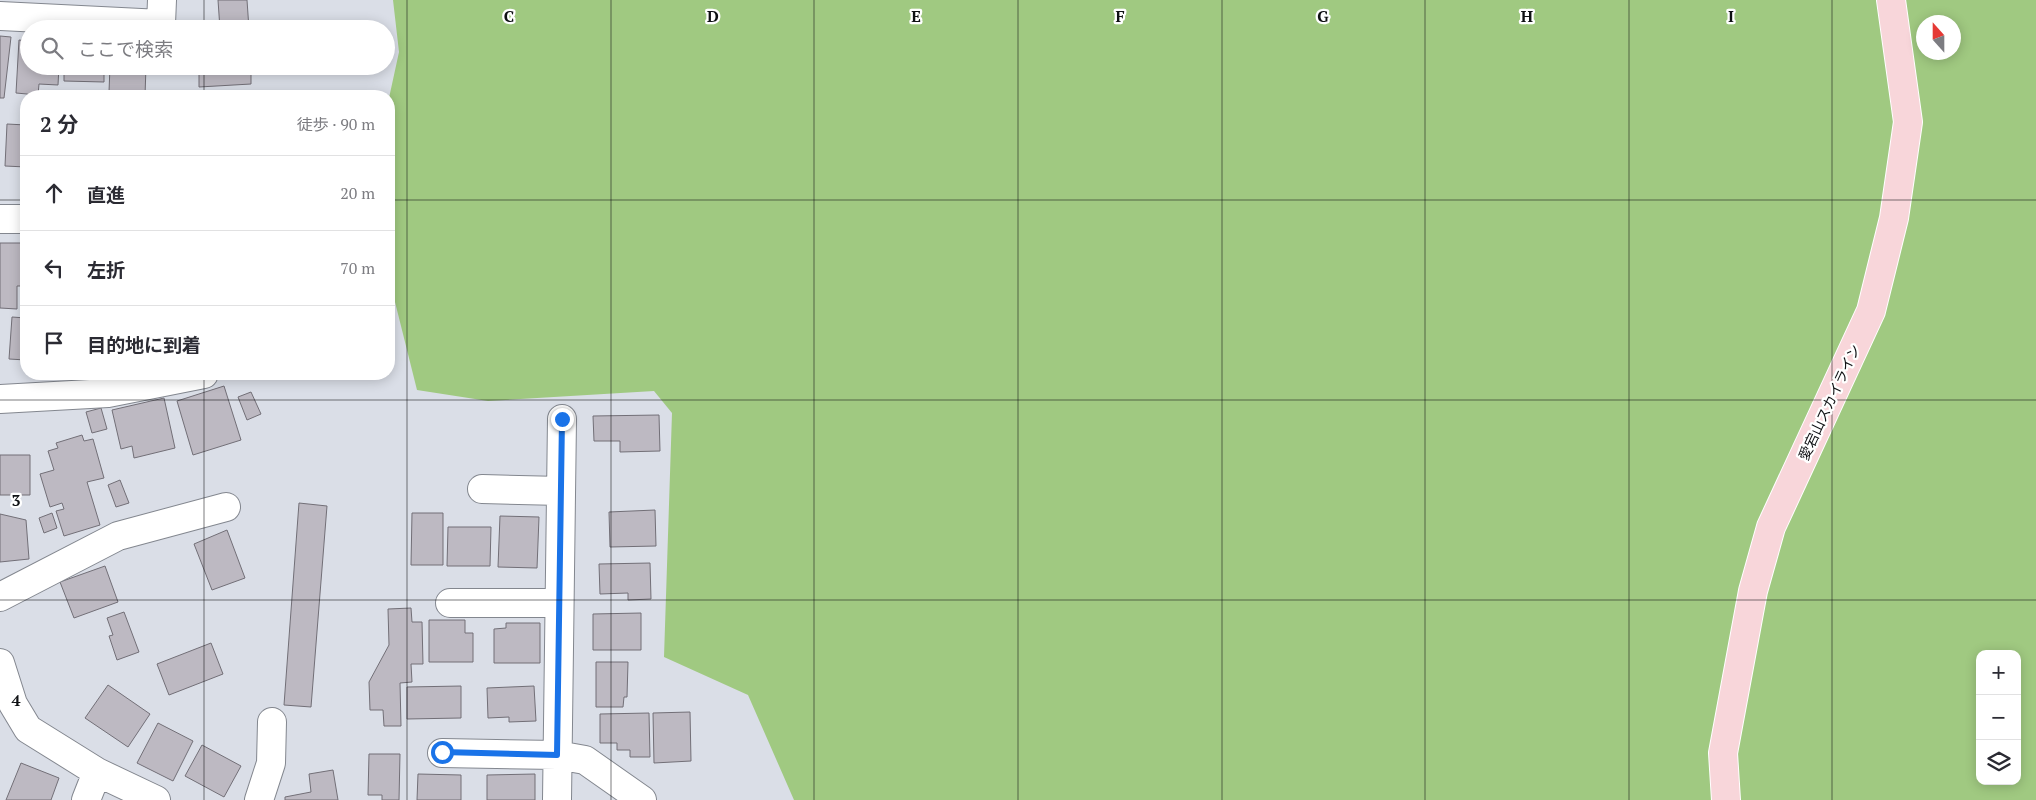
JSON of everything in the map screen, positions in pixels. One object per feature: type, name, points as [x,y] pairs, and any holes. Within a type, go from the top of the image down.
[{"type":"main road","name":"愛宕山スカイライン","points":[[1726,800],[1723,753],[1758,572],[1771,527],[1872,311],[1894,218],[1908,122],[1891,0]]},
{"type":"street","points":[[161,20],[162,0]]},
{"type":"street","points":[[0,16],[80,20]]},
{"type":"street","points":[[0,219],[20,219]]},
{"type":"street","points":[[0,399],[108,392],[172,380]]},
{"type":"street","points":[[557,800],[562,419]]},
{"type":"street","points":[[482,489],[561,491]]},
{"type":"street","points":[[0,597],[118,536],[226,506]]},
{"type":"street","points":[[450,603],[559,603]]},
{"type":"street","points":[[0,663],[13,704],[28,729],[97,772],[156,800]]},
{"type":"street","points":[[259,800],[271,763],[272,722]]},
{"type":"street","points":[[442,752],[557,755],[585,760],[642,800]]},
{"type":"street","points":[[86,800],[97,772]]},
{"type":"green space","points":[[393,0],[2036,0],[2036,800],[794,800],[748,695],[664,657],[672,413],[654,391],[488,401],[417,390],[395,302],[395,90],[391,90],[399,52]]},
{"type":"building","points":[[218,0],[247,0],[248,20],[219,20]]},
{"type":"building","points":[[0,36],[11,37],[4,98],[0,98]]},
{"type":"building","points":[[19,40],[20,75],[59,75],[58,85],[39,84],[38,90],[20,90],[20,93],[16,93]]},
{"type":"building","points":[[64,75],[104,75],[104,82],[64,81]]},
{"type":"building","points":[[110,75],[146,75],[145,90],[109,90]]},
{"type":"building","points":[[199,75],[251,75],[251,84],[199,87]]},
{"type":"building","points":[[7,124],[20,125],[20,167],[5,166]]},
{"type":"building","points":[[0,243],[20,243],[20,286],[17,286],[17,309],[0,308]]},
{"type":"building","points":[[12,317],[20,318],[20,360],[9,359]]},
{"type":"building","points":[[224,386],[241,440],[193,455],[177,401]]},
{"type":"building","points":[[251,392],[261,414],[247,420],[238,397]]},
{"type":"building","points":[[164,398],[175,448],[134,458],[132,446],[121,449],[112,410]]},
{"type":"building","points":[[101,408],[107,429],[92,433],[86,412]]},
{"type":"building","points":[[659,415],[660,451],[620,452],[620,441],[594,441],[593,416]]},
{"type":"building","points":[[82,435],[84,441],[93,439],[104,478],[87,482],[100,525],[64,536],[56,511],[64,509],[62,503],[50,507],[40,474],[54,470],[48,451],[58,448],[56,443]]},
{"type":"building","points":[[0,455],[30,455],[30,495],[0,495]]},
{"type":"building","points":[[120,480],[129,503],[116,507],[108,485]]},
{"type":"building","points":[[299,503],[327,506],[311,707],[284,705]]},
{"type":"building","points":[[655,510],[656,546],[610,547],[609,512]]},
{"type":"building","points":[[52,513],[57,528],[44,533],[39,518]]},
{"type":"building","points":[[412,513],[443,513],[443,565],[411,565]]},
{"type":"building","points":[[0,514],[26,520],[29,559],[0,562]]},
{"type":"building","points":[[500,516],[539,517],[537,568],[498,567]]},
{"type":"building","points":[[448,527],[491,527],[490,566],[447,566]]},
{"type":"building","points":[[227,530],[245,578],[212,590],[194,544]]},
{"type":"building","points":[[650,563],[651,599],[628,600],[628,593],[600,594],[599,564]]},
{"type":"building","points":[[105,566],[118,602],[74,618],[60,582]]},
{"type":"building","points":[[411,608],[412,622],[422,622],[423,664],[411,664],[412,682],[400,683],[401,726],[384,726],[383,710],[370,710],[369,682],[389,645],[388,609]]},
{"type":"building","points":[[124,612],[139,652],[117,660],[109,636],[113,635],[107,618]]},
{"type":"building","points":[[641,613],[641,650],[593,650],[593,614]]},
{"type":"building","points":[[429,620],[465,620],[465,633],[473,633],[473,662],[429,662]]},
{"type":"building","points":[[506,623],[540,623],[540,663],[494,663],[494,629],[506,628]]},
{"type":"building","points":[[211,643],[223,674],[169,695],[157,664]]},
{"type":"building","points":[[596,662],[628,662],[627,697],[624,697],[623,707],[596,707]]},
{"type":"building","points":[[108,685],[150,714],[128,747],[85,718]]},
{"type":"building","points":[[461,686],[461,718],[407,719],[407,687]]},
{"type":"building","points":[[534,686],[536,721],[509,722],[509,717],[488,718],[487,688]]},
{"type":"building","points":[[690,712],[691,761],[654,763],[653,713]]},
{"type":"building","points":[[649,713],[650,757],[630,757],[630,750],[617,750],[617,743],[600,743],[600,714]]},
{"type":"building","points":[[158,723],[193,741],[173,781],[137,763]]},
{"type":"building","points":[[202,745],[241,766],[224,797],[185,776]]},
{"type":"building","points":[[369,754],[400,754],[399,800],[382,800],[382,795],[368,795]]},
{"type":"building","points":[[21,763],[59,778],[51,800],[6,800]]},
{"type":"building","points":[[333,770],[338,800],[285,800],[285,797],[311,792],[309,774]]},
{"type":"building","points":[[418,774],[461,775],[461,800],[417,800]]},
{"type":"building","points":[[535,774],[535,800],[487,800],[487,775]]},
{"type":"route","points":[[442,752],[557,755],[562,419]]}]
